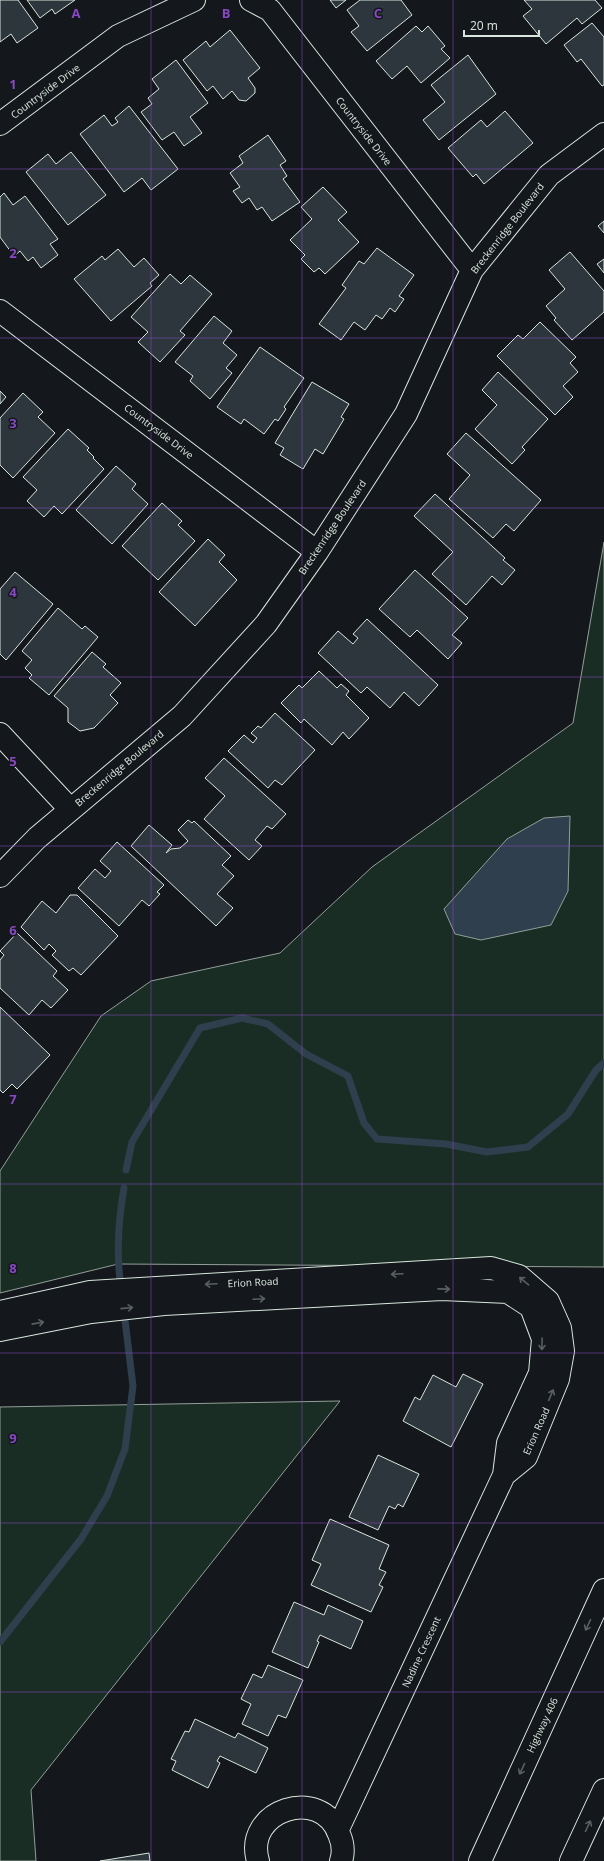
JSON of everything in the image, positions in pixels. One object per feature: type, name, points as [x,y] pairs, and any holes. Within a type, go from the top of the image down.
[{"type":"main road","name":"Countryside Drive","points":[[0,124],[118,36],[194,0]]},
{"type":"main road","name":"Countryside Drive","points":[[251,0],[270,10],[472,270]]},
{"type":"main road","name":"Breckenridge Boulevard","points":[[0,876],[37,838],[182,716],[266,624],[317,552],[406,414],[472,270],[549,176],[604,134]]},
{"type":"main road","name":"Countryside Drive","points":[[0,310],[317,552]]},
{"type":"main road","points":[[0,734],[70,809]]},
{"type":"main road","name":"Erion Road","points":[[0,1312],[90,1302],[492,1268],[519,1276],[548,1301],[560,1328],[563,1351],[558,1379],[526,1457],[504,1475]]},
{"type":"main road","name":"Erion Road","points":[[0,1330],[90,1302]]},
{"type":"main road","name":"Nadine Crescent","points":[[338,1829],[504,1475]]},
{"type":"main road","name":"Highway 406","points":[[480,1861],[604,1590]]},
{"type":"main road","points":[[572,1861],[604,1790]]},
{"type":"main road","points":[[258,1861],[256,1844],[266,1822],[275,1814],[286,1809],[298,1807],[310,1808],[321,1812],[338,1829],[342,1842],[341,1861]]},
{"type":"green space","points":[[604,542],[604,1267],[118,1264],[0,1293],[0,1171],[101,1016],[151,981],[280,953],[372,867],[573,723]]},
{"type":"green space","points":[[340,1401],[31,1790],[36,1861],[0,1861],[0,1407]]},
{"type":"water","points":[[570,816],[568,891],[551,925],[481,940],[455,934],[444,909],[507,839],[544,818]]},
{"type":"building","points":[[0,0],[18,0],[38,28],[17,43],[11,34],[0,42]]},
{"type":"building","points":[[27,0],[75,0],[55,14],[52,9],[40,18]]},
{"type":"building","points":[[330,0],[346,0],[336,8]]},
{"type":"building","points":[[360,0],[401,0],[412,15],[367,51],[351,32],[359,26],[347,10]]},
{"type":"building","points":[[524,0],[595,0],[602,8],[582,24],[577,18],[546,44],[523,16],[532,9]]},
{"type":"building","points":[[592,23],[604,37],[604,85],[602,86],[581,59],[577,62],[564,45]]},
{"type":"building","points":[[416,26],[422,32],[428,26],[445,46],[441,49],[450,58],[421,83],[407,66],[392,79],[376,61]]},
{"type":"building","points":[[230,30],[260,68],[248,78],[255,88],[255,93],[246,101],[239,100],[232,91],[223,99],[213,86],[207,91],[183,60],[206,41],[210,47]]},
{"type":"building","points":[[468,55],[496,94],[439,140],[423,120],[445,102],[431,85]]},
{"type":"building","points":[[176,60],[208,103],[190,117],[202,133],[184,146],[174,132],[162,140],[141,112],[152,104],[148,98],[159,89],[152,79]]},
{"type":"building","points":[[129,106],[178,169],[151,190],[142,178],[124,192],[80,134],[104,115],[112,126],[118,122],[115,118]]},
{"type":"building","points":[[505,111],[533,143],[484,184],[476,174],[473,177],[448,148],[481,120],[487,127]]},
{"type":"building","points":[[268,135],[286,161],[280,165],[287,176],[283,179],[300,202],[272,221],[262,207],[257,210],[249,198],[242,203],[233,191],[240,187],[230,173],[243,163],[239,156]]},
{"type":"building","points":[[71,152],[106,195],[68,225],[26,172],[48,154],[56,164]]},
{"type":"building","points":[[323,187],[347,212],[338,220],[359,242],[325,274],[319,268],[314,272],[301,259],[305,255],[290,240],[312,219],[301,207]]},
{"type":"building","points":[[4,193],[13,205],[25,196],[58,239],[50,244],[58,255],[41,268],[33,257],[28,261],[20,251],[14,256],[0,237],[0,197]]},
{"type":"building","points":[[604,221],[604,233],[598,226]]},
{"type":"building","points":[[377,248],[414,275],[399,296],[404,299],[395,312],[390,308],[382,319],[376,315],[365,330],[354,322],[341,340],[319,324],[346,288],[342,285],[359,261],[364,264]]},
{"type":"building","points":[[118,249],[134,267],[144,258],[159,275],[150,283],[152,286],[111,321],[74,279],[102,256],[105,260]]},
{"type":"building","points":[[570,252],[604,291],[604,312],[572,340],[554,320],[556,318],[546,306],[565,289],[549,270]]},
{"type":"building","points":[[604,259],[604,273],[597,264]]},
{"type":"building","points":[[170,274],[181,284],[190,275],[212,294],[180,331],[185,335],[160,362],[138,342],[148,332],[131,317]]},
{"type":"building","points":[[214,316],[232,331],[223,343],[237,355],[226,368],[232,373],[210,399],[190,381],[193,376],[175,362]]},
{"type":"building","points":[[540,322],[576,357],[570,363],[578,372],[563,386],[573,397],[555,415],[497,356],[518,335],[523,339]]},
{"type":"building","points":[[260,347],[304,378],[284,407],[286,409],[278,421],[275,419],[264,434],[244,419],[241,424],[217,407]]},
{"type":"building","points":[[498,372],[548,419],[522,447],[525,450],[512,464],[475,429],[497,405],[482,390]]},
{"type":"building","points":[[312,382],[349,404],[341,417],[344,419],[323,454],[315,449],[303,469],[280,455],[284,448],[275,443]]},
{"type":"building","points":[[0,391],[6,397],[0,404]]},
{"type":"building","points":[[23,393],[43,412],[38,417],[55,433],[13,478],[0,465],[0,418]]},
{"type":"building","points":[[68,429],[89,448],[87,450],[104,469],[62,514],[54,506],[44,517],[27,501],[37,490],[23,477]]},
{"type":"building","points":[[466,433],[541,500],[514,531],[506,524],[493,538],[449,499],[470,475],[447,454]]},
{"type":"building","points":[[116,466],[136,484],[132,489],[148,504],[112,544],[76,510]]},
{"type":"building","points":[[435,494],[505,558],[503,560],[515,570],[502,585],[492,576],[466,605],[432,574],[453,552],[414,516]]},
{"type":"building","points":[[162,503],[182,521],[178,525],[195,541],[158,580],[122,546]]},
{"type":"building","points":[[208,539],[225,555],[219,562],[237,580],[195,626],[159,592]]},
{"type":"building","points":[[415,570],[468,618],[452,635],[462,643],[448,659],[417,630],[410,637],[379,609]]},
{"type":"building","points":[[15,572],[53,604],[6,660],[0,654],[0,589]]},
{"type":"building","points":[[58,608],[82,629],[85,626],[98,637],[49,695],[29,678],[32,675],[25,668],[32,660],[22,651]]},
{"type":"building","points":[[367,619],[438,685],[419,706],[404,692],[390,708],[367,687],[361,693],[318,653],[338,631],[353,644],[358,638],[353,634]]},
{"type":"building","points":[[92,652],[106,664],[103,667],[121,683],[110,695],[118,703],[94,728],[80,731],[68,722],[68,708],[54,696]]},
{"type":"building","points":[[319,671],[337,688],[341,684],[349,691],[346,695],[369,718],[349,739],[343,732],[332,745],[304,719],[301,723],[281,703],[299,685],[302,688]]},
{"type":"building","points":[[275,713],[315,750],[282,785],[275,780],[268,788],[228,751],[244,735],[253,743],[257,738],[251,733],[258,726],[261,728]]},
{"type":"building","points":[[224,758],[286,814],[272,829],[267,826],[255,840],[262,846],[249,860],[204,819],[225,796],[205,778]]},
{"type":"building","points":[[188,820],[192,823],[194,821],[231,856],[222,865],[234,876],[217,894],[233,908],[216,926],[131,846],[149,825],[172,845],[166,853],[171,849],[180,848],[188,841],[178,830]]},
{"type":"building","points":[[117,842],[164,885],[157,892],[160,894],[149,906],[142,900],[119,926],[78,888],[95,869],[105,878],[111,871],[100,861]]},
{"type":"building","points":[[70,895],[77,895],[118,936],[81,975],[73,968],[69,971],[52,955],[56,951],[49,944],[44,950],[21,927],[42,901],[56,913]]},
{"type":"building","points":[[17,933],[57,971],[53,976],[68,990],[51,1008],[42,1000],[29,1015],[0,988],[0,960],[4,955],[0,951]]},
{"type":"building","points":[[0,1007],[50,1055],[17,1089],[12,1084],[3,1093],[0,1090]]},
{"type":"building","points":[[463,1374],[483,1384],[451,1447],[403,1421],[415,1397],[420,1400],[433,1375],[456,1387]]},
{"type":"building","points":[[378,1455],[419,1474],[403,1507],[398,1504],[395,1509],[389,1506],[378,1530],[349,1517]]},
{"type":"building","points":[[330,1519],[389,1545],[379,1569],[386,1572],[379,1585],[383,1587],[371,1612],[311,1585],[321,1564],[312,1560]]},
{"type":"building","points":[[294,1602],[324,1615],[328,1605],[363,1621],[351,1649],[320,1635],[317,1641],[319,1642],[308,1668],[272,1652]]},
{"type":"building","points":[[268,1665],[303,1680],[286,1718],[278,1715],[268,1736],[242,1724],[251,1704],[241,1699],[253,1674],[262,1678]]},
{"type":"building","points":[[195,1719],[235,1738],[238,1733],[268,1748],[256,1773],[220,1756],[217,1761],[220,1763],[208,1788],[172,1770],[176,1761],[171,1759],[185,1731],[189,1732]]},
{"type":"building","points":[[149,1853],[150,1861],[100,1861]]},
{"type":"waterway","points":[[126,1170],[132,1142],[200,1028],[242,1018],[268,1024],[306,1054],[348,1076],[364,1123],[377,1139],[446,1144],[487,1152],[528,1147],[568,1114],[596,1070],[604,1063]]},
{"type":"waterway","points":[[121,1287],[119,1275],[118,1238],[124,1188]]},
{"type":"waterway","points":[[0,1642],[81,1539],[107,1496],[125,1449],[133,1386],[124,1312]]}]
